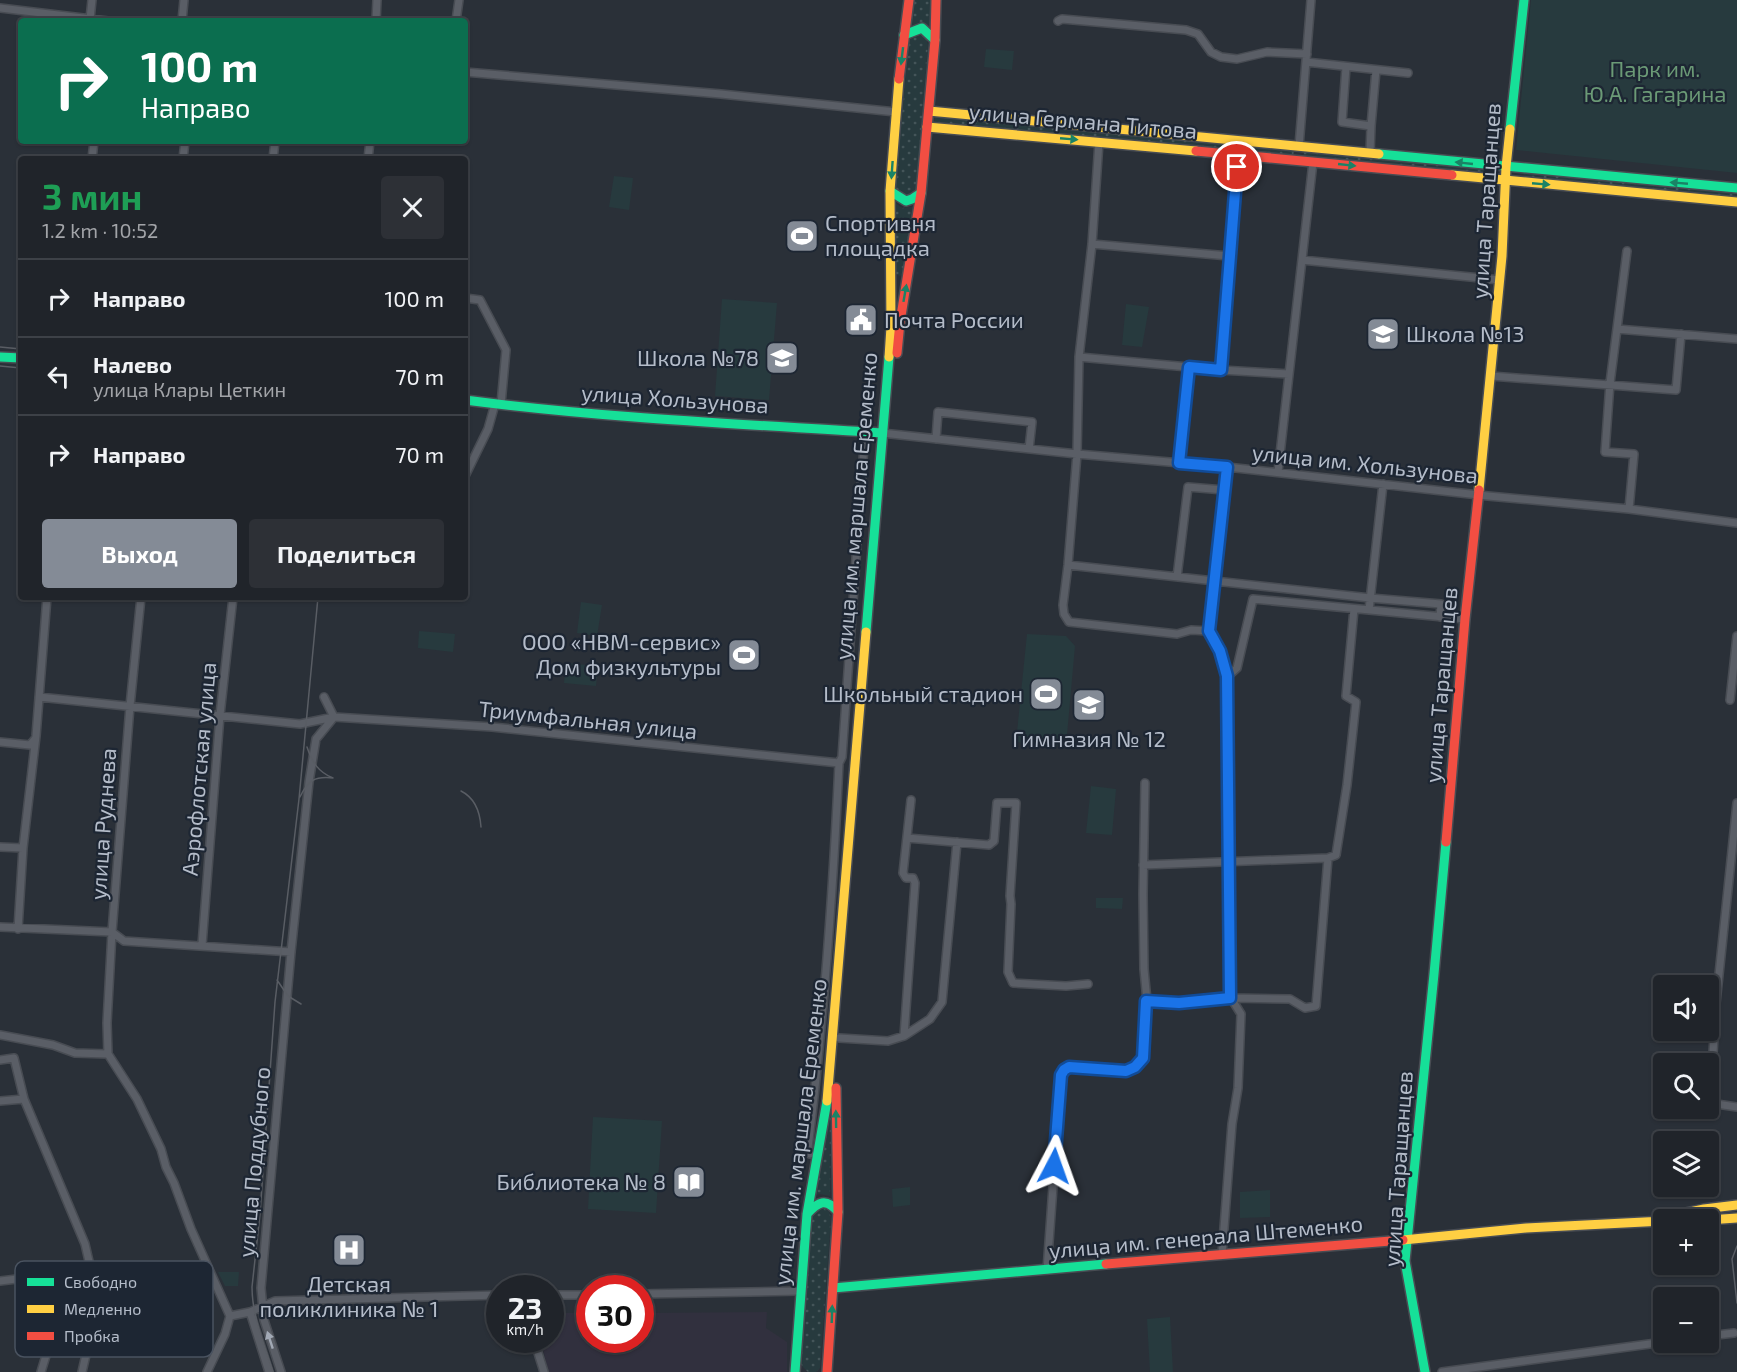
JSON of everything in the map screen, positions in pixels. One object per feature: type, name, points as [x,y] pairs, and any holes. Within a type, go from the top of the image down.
[{"type":"main road","name":"улица им. маршала Еременко","points":[[827,1372],[838,1212],[835,1097],[885,434],[891,327],[890,191],[896,112],[909,0]]},
{"type":"main road","name":"улица им. маршала Еременко","points":[[797,1370],[800,1291],[807,1214],[828,1096],[862,678],[885,434],[921,193],[935,40],[936,0]]},
{"type":"main road","name":"улица Таращанцев","points":[[1425,1372],[1406,1261],[1465,619],[1500,280],[1506,167],[1524,0]]},
{"type":"main road","points":[[904,35],[922,28],[935,40]]},
{"type":"main road","name":"улица Германа Титова","points":[[929,111],[1737,188]]},
{"type":"main road","name":"улица Германа Титова","points":[[927,127],[1737,202]]},
{"type":"main road","points":[[1300,146],[1300,160]]},
{"type":"main road","points":[[890,191],[900,199],[907,201],[921,193]]},
{"type":"main road","points":[[0,357],[18,358]]},
{"type":"main road","name":"улица Хользунова","points":[[468,400],[690,421],[885,434]]},
{"type":"main road","points":[[807,1214],[816,1204],[824,1202],[838,1212]]},
{"type":"main road","name":"улица им. генерала Штеменко","points":[[1704,1209],[1737,1205]]},
{"type":"main road","points":[[1719,1219],[1737,1218]]},
{"type":"main road","name":"улица им. генерала Штеменко","points":[[833,1288],[1526,1228],[1653,1220]]},
{"type":"street","points":[[90,18],[92,0]]},
{"type":"street","points":[[182,18],[184,0]]},
{"type":"street","points":[[376,18],[377,0]]},
{"type":"street","points":[[456,18],[459,0]]},
{"type":"street","points":[[1300,146],[1311,0]]},
{"type":"street","points":[[0,8],[82,18]]},
{"type":"street","points":[[1058,21],[1186,30],[1198,34],[1211,52],[1221,57],[1237,59],[1267,52],[1346,67],[1408,73]]},
{"type":"street","points":[[1346,67],[1342,122],[1371,126]]},
{"type":"street","points":[[1370,153],[1376,70]]},
{"type":"street","points":[[468,72],[615,84],[896,112]]},
{"type":"street","points":[[1099,142],[1092,244],[1079,357],[1077,454],[1064,614],[1069,622],[1177,634],[1191,630],[1209,631]]},
{"type":"street","points":[[1221,370],[1237,167],[1245,155]]},
{"type":"street","points":[[1278,472],[1313,162]]},
{"type":"street","points":[[1092,244],[1229,256]]},
{"type":"street","points":[[1627,251],[1610,385],[1605,452],[1634,453],[1629,509]]},
{"type":"street","points":[[1302,260],[1500,280]]},
{"type":"street","points":[[468,298],[480,300],[506,350],[498,404],[468,470]]},
{"type":"street","points":[[1617,329],[1737,339]]},
{"type":"street","points":[[1491,376],[1676,390],[1681,334]]},
{"type":"street","points":[[1079,357],[1289,374]]},
{"type":"street","points":[[1179,463],[1189,367]]},
{"type":"street","points":[[936,439],[938,412],[1032,422],[1029,449]]},
{"type":"street","points":[[810,1154],[808,1148],[819,1046],[865,431]]},
{"type":"street","name":"улица им. Хользунова","points":[[885,434],[1278,472],[1629,509],[1737,523]]},
{"type":"street","points":[[1222,1254],[1232,1128],[1238,1088],[1241,1025],[1241,1014],[1230,998],[1227,676],[1220,651],[1209,631],[1227,467]]},
{"type":"street","points":[[1369,610],[1383,484]]},
{"type":"street","points":[[1177,577],[1188,487],[1224,490]]},
{"type":"street","points":[[1068,565],[1441,604],[1440,617]]},
{"type":"street","points":[[1227,676],[1237,668],[1253,599],[1465,619]]},
{"type":"street","points":[[18,929],[23,848],[36,736],[47,600]]},
{"type":"street","name":"улица Руднева","points":[[108,1054],[107,1023],[112,932],[141,600]]},
{"type":"street","name":"Аэрофлотская улица","points":[[202,945],[220,715],[233,600]]},
{"type":"street","points":[[1146,1001],[1179,1003],[1230,998],[1290,999],[1305,1008],[1316,1006],[1332,857],[1347,785],[1356,702],[1346,696],[1354,609]]},
{"type":"street","points":[[1730,700],[1737,636]]},
{"type":"street","points":[[846,678],[862,678]]},
{"type":"street","name":"Триумфальная улица","points":[[39,697],[300,724],[334,717],[492,727],[840,760],[856,756]]},
{"type":"street","points":[[324,697],[334,717]]},
{"type":"street","name":"улица Поддубного","points":[[281,1372],[264,1320],[261,1288],[291,952],[309,782],[316,739],[334,717]]},
{"type":"street","points":[[0,742],[30,745],[36,736]]},
{"type":"street","points":[[1047,1270],[1061,1075],[1069,1067],[1126,1071],[1135,1067],[1143,1058],[1146,1001],[1144,783]]},
{"type":"street","points":[[904,1036],[915,883],[913,878],[906,878],[903,873],[911,800]]},
{"type":"street","points":[[907,838],[989,845],[994,841],[997,803],[1016,803],[1008,972],[1013,983],[1066,986],[1088,984]]},
{"type":"street","points":[[1737,803],[1716,1003],[1710,1103],[1737,1107]]},
{"type":"street","points":[[839,1038],[888,1041],[904,1036],[930,1019],[942,1002],[957,842]]},
{"type":"street","points":[[0,847],[23,848]]},
{"type":"street","points":[[1143,865],[1332,857]]},
{"type":"street","points":[[0,927],[112,932],[124,941],[291,952]]},
{"type":"street","points":[[0,1035],[53,1045],[75,1053],[108,1054],[137,1099],[161,1149],[166,1167],[205,1261]]},
{"type":"street","points":[[0,1060],[14,1058],[24,1099],[85,1244],[90,1261]]},
{"type":"street","points":[[0,1101],[24,1099]]},
{"type":"street","points":[[0,1281],[15,1279]]},
{"type":"street","points":[[207,1372],[225,1334],[230,1316],[213,1279]]},
{"type":"street","points":[[654,1294],[800,1291]]},
{"type":"street","points":[[230,1316],[250,1312],[275,1301],[486,1295]]},
{"type":"street","points":[[250,1312],[270,1372]]},
{"type":"street","points":[[1719,1335],[1734,1333]]},
{"type":"street","points":[[1442,1372],[1653,1343]]},
{"type":"street","points":[[538,1353],[544,1372]]},
{"type":"street","points":[[41,1372],[46,1357]]},
{"type":"street","points":[[82,1372],[85,1357]]},
{"type":"shaded area","points":[[767,1312],[766,1328],[787,1342],[787,1372],[548,1372],[544,1353],[564,1353],[564,1313],[576,1313],[576,1353],[654,1353],[654,1313]]},
{"type":"green space","points":[[914,0],[930,0],[931,29],[909,25]]},
{"type":"green space","name":"Парк им. Ю.А. Гагарина","points":[[1531,0],[1737,0],[1737,173],[1516,150]]},
{"type":"green space","points":[[920,35],[926,38],[928,45],[916,190],[907,197],[895,189],[909,41],[913,36]]},
{"type":"green space","points":[[986,49],[1014,51],[1012,70],[984,67]]},
{"type":"green space","points":[[935,116],[1294,150],[1293,157],[934,124]]},
{"type":"green space","points":[[1304,151],[1494,170],[1494,177],[1303,158]]},
{"type":"green space","points":[[1524,172],[1737,193],[1737,199],[1523,179]]},
{"type":"green space","points":[[614,176],[633,178],[629,210],[609,207]]},
{"type":"green space","points":[[894,202],[902,208],[916,206],[904,274],[900,276],[896,274]]},
{"type":"green space","name":"Спортивня площадка","points":[[788,226],[818,229],[816,247],[786,244]]},
{"type":"green space","points":[[722,299],[777,303],[769,400],[715,396]]},
{"type":"green space","points":[[1126,304],[1149,307],[1142,347],[1122,345]]},
{"type":"green space","points":[[581,602],[602,605],[597,636],[577,633]]},
{"type":"green space","points":[[419,631],[455,634],[453,652],[418,648]]},
{"type":"green space","name":"Школьный стадион","points":[[1027,634],[1066,636],[1075,646],[1066,746],[1016,742]]},
{"type":"green space","points":[[566,663],[598,666],[596,686],[564,683]]},
{"type":"green space","points":[[1091,786],[1116,789],[1112,835],[1086,833]]},
{"type":"green space","points":[[1096,898],[1123,898],[1122,909],[1096,908]]},
{"type":"green space","points":[[593,1117],[662,1121],[656,1213],[588,1209]]},
{"type":"green space","points":[[828,1118],[831,1118],[830,1196],[815,1195]]},
{"type":"green space","points":[[910,1187],[910,1205],[893,1207],[892,1189]]},
{"type":"green space","points":[[1270,1190],[1270,1217],[1240,1218],[1240,1192]]},
{"type":"green space","points":[[822,1208],[829,1211],[831,1218],[820,1368],[816,1372],[808,1372],[800,1360],[812,1212]]},
{"type":"green space","points":[[218,1272],[239,1272],[238,1286],[225,1286]]},
{"type":"green space","points":[[1170,1317],[1173,1372],[1150,1372],[1147,1319]]},
{"type":"tram line","points":[[0,347],[18,349]]},
{"type":"tram line","points":[[0,366],[18,368]]},
{"type":"tram line","points":[[273,1372],[256,1319],[252,1287],[260,1214],[275,1002],[299,799],[318,600]]},
{"type":"tram line","points":[[307,747],[316,766],[333,778]]},
{"type":"tram line","points":[[300,797],[313,780],[333,778]]},
{"type":"tram line","points":[[461,791],[470,797],[476,806],[481,827]]},
{"type":"tram line","points":[[277,980],[288,996],[301,1004]]},
{"type":"tram line","points":[[1737,1246],[1732,1259],[1737,1303]]},
{"type":"traffic: fast","points":[[1510,129],[1524,0]]},
{"type":"traffic: fast","points":[[904,35],[922,28],[935,40]]},
{"type":"traffic: fast","points":[[1379,154],[1737,188]]},
{"type":"traffic: fast","points":[[890,191],[906,201],[921,193]]},
{"type":"traffic: fast","points":[[0,357],[18,358]]},
{"type":"traffic: fast","points":[[866,632],[889,357]]},
{"type":"traffic: fast","points":[[468,400],[621,416],[882,433]]},
{"type":"traffic: fast","points":[[1425,1372],[1405,1261],[1446,842]]},
{"type":"traffic: fast","points":[[795,1372],[807,1214],[827,1101]]},
{"type":"traffic: fast","points":[[807,1214],[822,1203],[830,1204],[838,1212]]},
{"type":"traffic: fast","points":[[833,1288],[1106,1264]]},
{"type":"traffic: slow","points":[[889,357],[891,327],[890,191],[899,79]]},
{"type":"traffic: slow","points":[[929,111],[1379,154]]},
{"type":"traffic: slow","points":[[927,127],[1196,151]]},
{"type":"traffic: slow","points":[[1479,490],[1502,256],[1510,129]]},
{"type":"traffic: slow","points":[[1452,175],[1737,202]]},
{"type":"traffic: slow","points":[[827,1101],[866,632]]},
{"type":"traffic: slow","points":[[1704,1209],[1737,1205]]},
{"type":"traffic: slow","points":[[1719,1219],[1737,1218]]},
{"type":"traffic: slow","points":[[1403,1240],[1526,1228],[1653,1222]]},
{"type":"traffic: jam","points":[[899,79],[909,0]]},
{"type":"traffic: jam","points":[[897,353],[921,193],[935,40],[936,0]]},
{"type":"traffic: jam","points":[[1196,151],[1452,175]]},
{"type":"traffic: jam","points":[[1446,842],[1465,619],[1479,490]]},
{"type":"traffic: jam","points":[[827,1372],[838,1212],[836,1088]]},
{"type":"traffic: jam","points":[[1106,1264],[1403,1240]]},
{"type":"place","name":"Спортивня площадка","points":[[802,236]]},
{"type":"place","name":"Почта России","points":[[861,320]]},
{"type":"place","name":"Школа №13","points":[[1383,334]]},
{"type":"place","name":"Школа №78","points":[[782,358]]},
{"type":"place","name":"ООО «НВМ-сервис» Дом физкультуры","points":[[744,655]]},
{"type":"place","name":"Школьный стадион","points":[[1046,694]]},
{"type":"place","name":"Гимназия № 12","points":[[1089,705]]},
{"type":"place","name":"Библиотека № 8","points":[[689,1182]]},
{"type":"place","name":"Детская поликлиника № 1","points":[[349,1250]]},
{"type":"route","points":[[1054,1166],[1061,1075],[1064,1070],[1069,1067],[1126,1071],[1135,1067],[1143,1058],[1146,1001],[1179,1003],[1230,998],[1227,676],[1220,651],[1209,631],[1227,467],[1179,463],[1189,367],[1221,370],[1237,167]]}]
